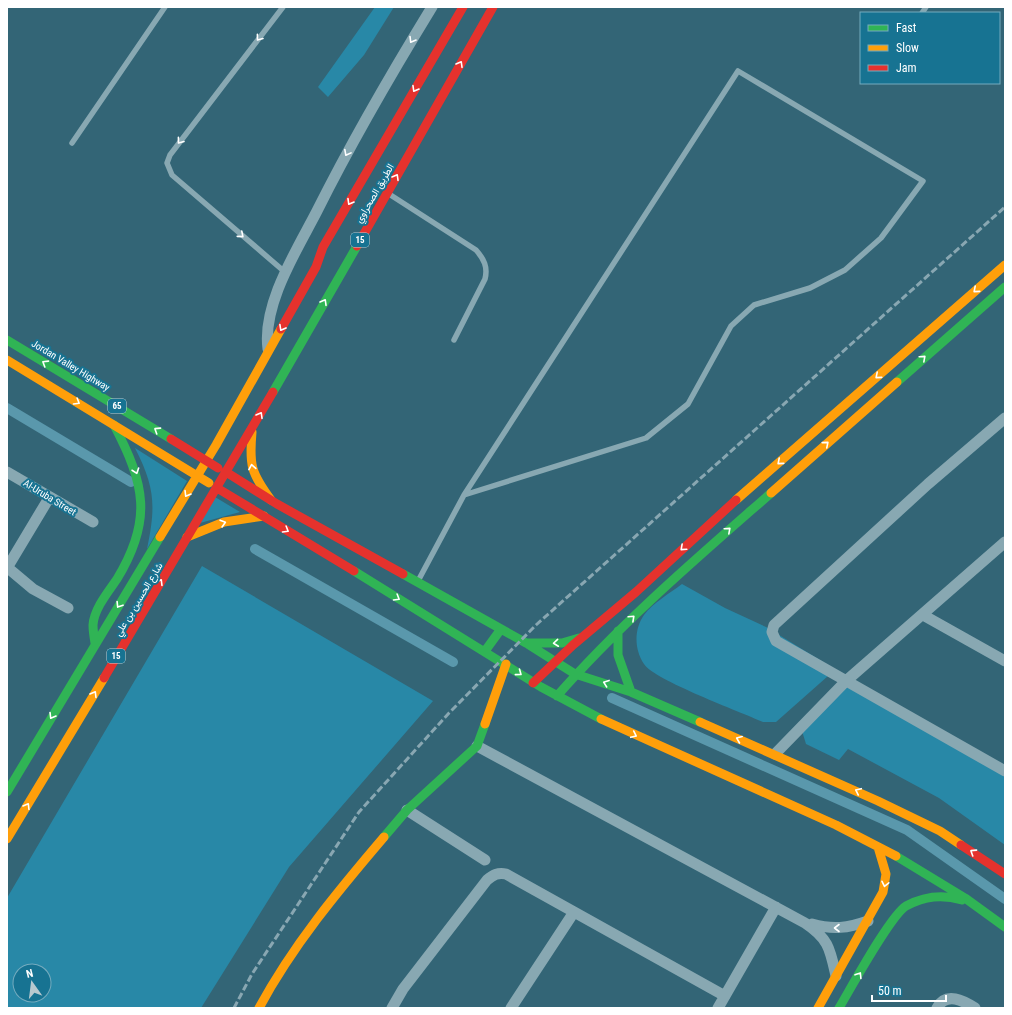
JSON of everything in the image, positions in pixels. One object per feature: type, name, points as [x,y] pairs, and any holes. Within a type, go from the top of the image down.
[{"type":"main road","name":"الطريق الصحراوي","points":[[207,461],[316,267],[324,248],[463,7]]},
{"type":"main road","name":"الطريق الصحراوي","points":[[226,472],[493,7]]},
{"type":"main road","points":[[533,683],[750,488],[1005,264]]},
{"type":"main road","points":[[557,696],[575,674],[618,631],[685,569],[1005,286]]},
{"type":"main road","name":"Jordan Valley Highway","points":[[7,340],[271,500],[526,643],[575,674],[631,692],[775,754],[940,831],[1005,874]]},
{"type":"main road","name":"65","points":[[7,360],[217,488]]},
{"type":"main road","points":[[95,643],[93,624],[96,613],[132,550],[141,524],[143,508],[142,492],[130,454],[114,424]]},
{"type":"main road","points":[[252,428],[250,458],[253,475],[271,500]]},
{"type":"main road","points":[[174,441],[202,444],[222,435]]},
{"type":"main road","name":"شارع الحسين بن علي","points":[[7,792],[95,643],[207,461]]},
{"type":"main road","name":"شارع الحسين بن علي","points":[[7,839],[226,472]]},
{"type":"main road","points":[[217,488],[485,651],[533,683],[632,734],[878,846],[920,868],[978,905],[1005,927]]},
{"type":"main road","points":[[187,537],[201,530],[241,518],[264,516]]},
{"type":"main road","points":[[485,651],[501,630]]},
{"type":"main road","points":[[618,631],[616,644],[617,653],[631,692]]},
{"type":"main road","points":[[526,643],[562,643],[584,636]]},
{"type":"main road","points":[[259,1008],[272,984],[307,932],[343,885],[407,810],[477,746],[506,664]]},
{"type":"main road","points":[[818,1008],[883,892],[886,882],[885,864],[878,846]]},
{"type":"main road","points":[[840,1008],[891,923],[905,907],[927,897],[940,896],[948,896],[978,905]]},
{"type":"street","points":[[268,354],[266,338],[271,311],[286,273],[356,135],[432,7]]},
{"type":"street","points":[[1005,418],[928,484],[772,627],[773,637],[776,642],[1005,771]]},
{"type":"street","name":"Al-Uruba Street","points":[[7,472],[49,498],[93,522]]},
{"type":"street","points":[[49,498],[7,568],[33,589],[68,608]]},
{"type":"street","points":[[775,754],[846,681],[1004,545]]},
{"type":"street","points":[[923,615],[1005,661]]},
{"type":"street","points":[[477,746],[805,923],[819,932],[827,943],[836,976]]},
{"type":"street","points":[[407,810],[485,860]]},
{"type":"street","points":[[392,1008],[403,989],[487,880],[494,874],[501,872],[725,996]]},
{"type":"street","points":[[718,1008],[776,907]]},
{"type":"street","points":[[511,1008],[574,912]]},
{"type":"street","points":[[805,923],[840,929],[868,921]]},
{"type":"street","points":[[937,1008],[938,1004],[953,998],[961,999],[976,1008]]},
{"type":"lane","points":[[72,143],[165,7]]},
{"type":"lane","points":[[283,7],[170,155],[167,163],[172,175],[286,273]]},
{"type":"lane","points":[[417,582],[464,494],[738,71],[923,181],[881,238],[845,270],[810,288],[754,305],[748,310],[731,326],[688,404],[646,438],[464,494]]},
{"type":"lane","points":[[387,193],[476,250],[485,263],[487,272],[454,340]]},
{"type":"shaded area","points":[[375,7],[394,7],[364,55],[328,97],[318,87]]},
{"type":"shaded area","points":[[135,448],[187,481],[147,549],[152,521],[152,497],[147,474]]},
{"type":"shaded area","points":[[215,497],[240,512],[200,523]]},
{"type":"shaded area","points":[[202,566],[433,701],[289,867],[201,1008],[7,1008],[7,898]]},
{"type":"shaded area","points":[[682,584],[725,608],[766,627],[828,665],[828,676],[776,722],[763,722],[680,687],[651,671],[644,664],[638,652],[636,639],[638,626],[644,615],[652,606]]},
{"type":"shaded area","points":[[847,687],[1005,772],[1005,845],[939,798],[848,749],[839,760],[806,744],[802,731]]},
{"type":"waterway","points":[[7,408],[131,482]]},
{"type":"waterway","points":[[255,549],[453,662]]},
{"type":"waterway","points":[[612,698],[907,830],[1005,899]]},
{"type":"railway","points":[[234,1008],[252,974],[359,812],[449,713],[536,625],[1005,207]]},
{"type":"traffic: fast","points":[[273,392],[357,246]]},
{"type":"traffic: fast","points":[[897,382],[1005,287]]},
{"type":"traffic: fast","points":[[7,340],[171,439]]},
{"type":"traffic: fast","points":[[95,643],[93,625],[96,613],[128,558],[136,538],[140,520],[141,502],[138,484],[125,446],[114,425]]},
{"type":"traffic: fast","points":[[557,696],[607,642],[634,616],[771,493]]},
{"type":"traffic: fast","points":[[7,792],[160,537]]},
{"type":"traffic: fast","points":[[354,571],[541,687],[601,719]]},
{"type":"traffic: fast","points":[[403,574],[526,643],[575,674],[631,692],[700,722]]},
{"type":"traffic: fast","points":[[485,651],[501,629]]},
{"type":"traffic: fast","points":[[618,631],[618,655],[631,692]]},
{"type":"traffic: fast","points":[[526,643],[562,643],[579,638]]},
{"type":"traffic: fast","points":[[384,837],[407,810],[477,746],[485,724]]},
{"type":"traffic: fast","points":[[896,856],[965,898],[1005,927]]},
{"type":"traffic: fast","points":[[839,1008],[881,937],[899,912],[906,906],[927,898],[947,897],[962,900]]},
{"type":"traffic: slow","points":[[736,500],[1005,265]]},
{"type":"traffic: slow","points":[[160,537],[216,445],[281,329]]},
{"type":"traffic: slow","points":[[7,360],[209,483]]},
{"type":"traffic: slow","points":[[771,493],[897,382]]},
{"type":"traffic: slow","points":[[252,432],[251,461],[259,483],[271,500]]},
{"type":"traffic: slow","points":[[187,537],[224,522],[264,516]]},
{"type":"traffic: slow","points":[[485,724],[506,664]]},
{"type":"traffic: slow","points":[[7,839],[104,678]]},
{"type":"traffic: slow","points":[[601,719],[836,825],[896,856]]},
{"type":"traffic: slow","points":[[700,722],[878,801],[940,831],[961,845]]},
{"type":"traffic: slow","points":[[259,1008],[286,962],[301,940],[333,898],[384,837]]},
{"type":"traffic: slow","points":[[818,1008],[883,892],[886,874],[878,847]]},
{"type":"traffic: jam","points":[[281,329],[316,267],[323,247],[463,7]]},
{"type":"traffic: jam","points":[[357,246],[493,7]]},
{"type":"traffic: jam","points":[[104,678],[273,392]]},
{"type":"traffic: jam","points":[[171,439],[218,468]]},
{"type":"traffic: jam","points":[[226,472],[277,504],[403,574]]},
{"type":"traffic: jam","points":[[217,488],[354,571]]},
{"type":"traffic: jam","points":[[533,683],[573,645],[636,592],[736,500]]},
{"type":"traffic: jam","points":[[961,845],[1005,874]]}]
